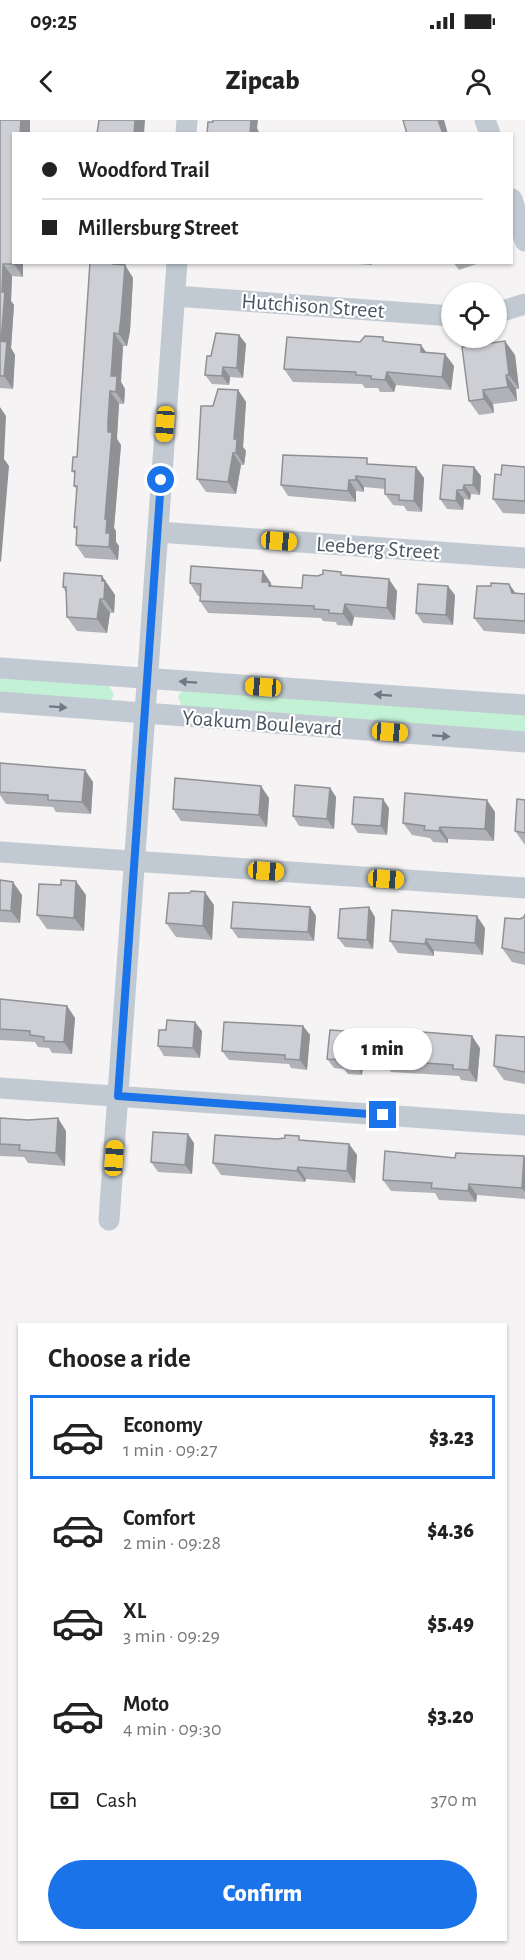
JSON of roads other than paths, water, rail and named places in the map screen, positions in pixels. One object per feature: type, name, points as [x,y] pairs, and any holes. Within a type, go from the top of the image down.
[{"type":"street","points":[[513,202],[525,241]]},
{"type":"street","points":[[109,1220],[177,264]]},
{"type":"street","name":"Hutchison Street","points":[[175,296],[441,315]]},
{"type":"street","points":[[507,309],[525,304]]},
{"type":"street","name":"Leeberg Street","points":[[158,532],[525,558]]},
{"type":"street","name":"Yoakum Boulevard","points":[[0,668],[525,705]]},
{"type":"street","name":"Yoakum Boulevard","points":[[0,702],[525,742]]},
{"type":"street","points":[[0,852],[525,888]]},
{"type":"street","points":[[0,1088],[525,1125]]}]
